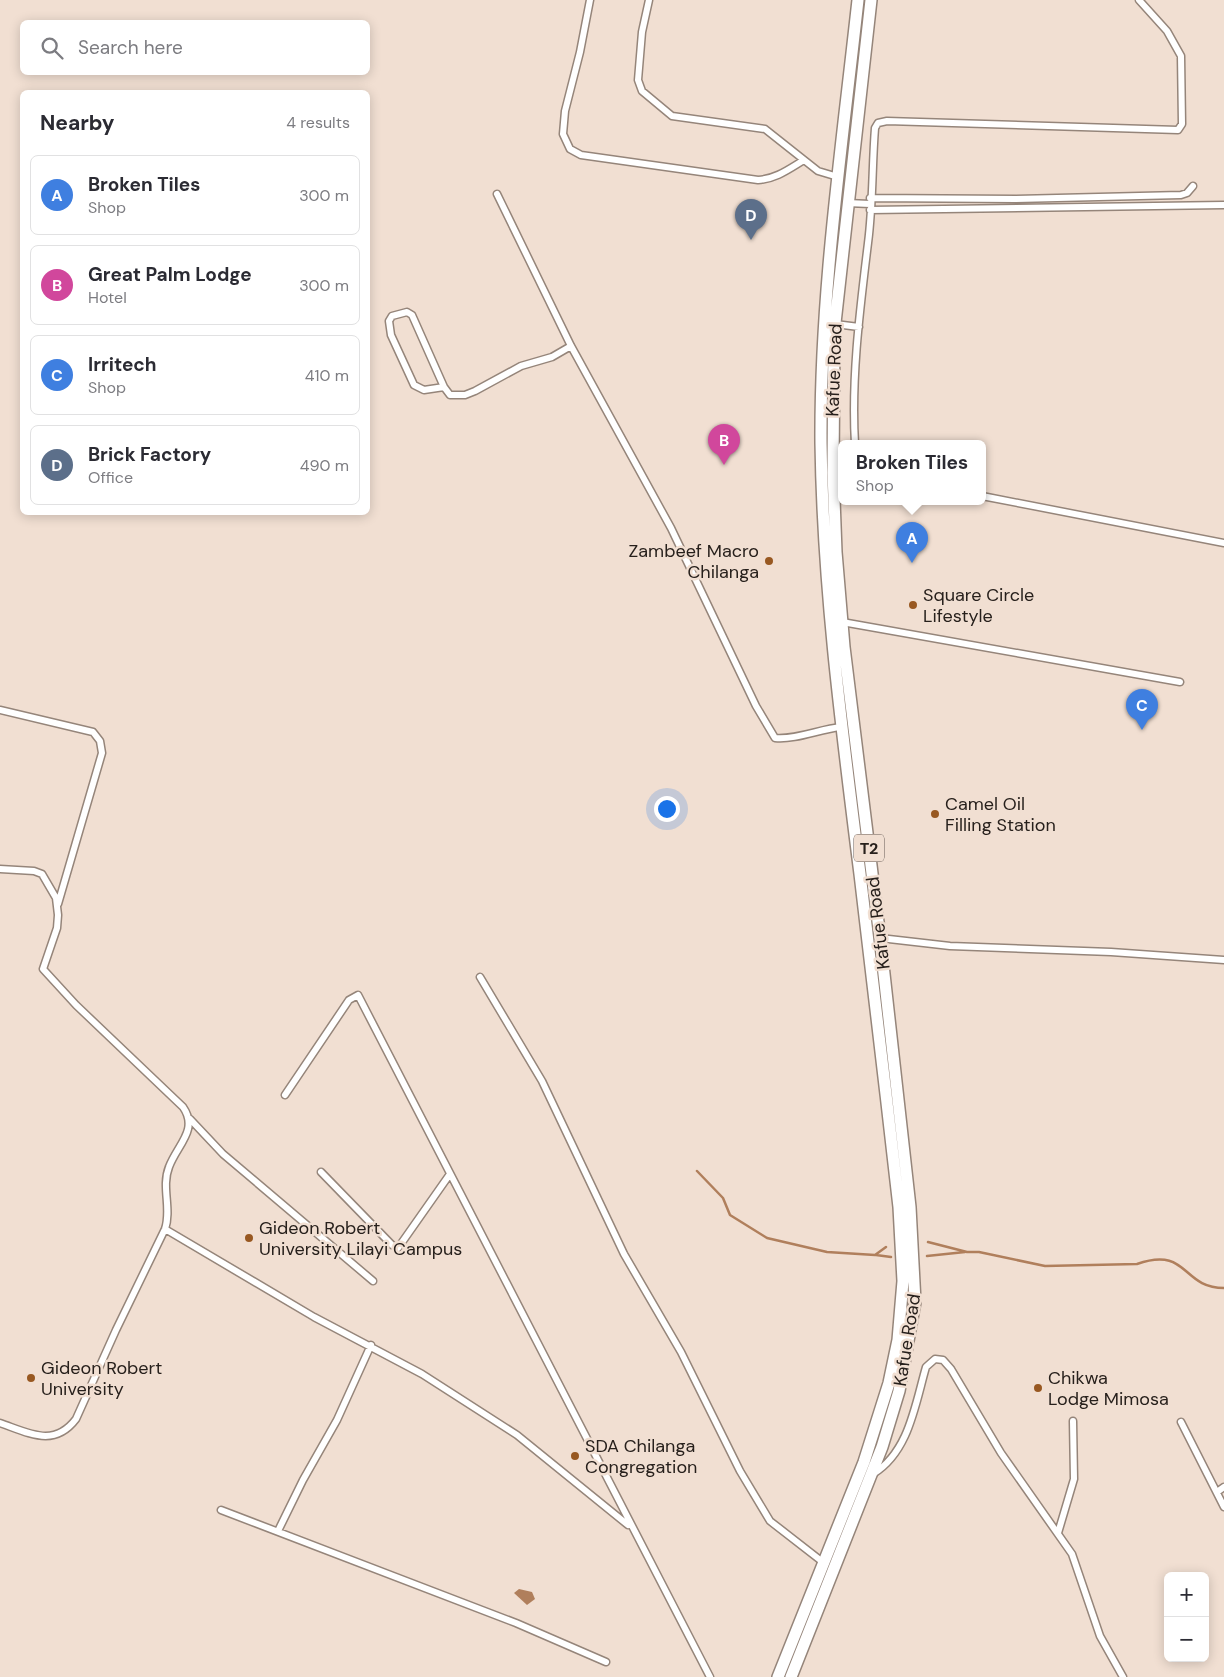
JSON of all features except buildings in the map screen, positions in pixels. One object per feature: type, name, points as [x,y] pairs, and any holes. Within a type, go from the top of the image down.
[{"type":"highway","name":"Kafue Road","points":[[778,1677],[864,1462],[884,1401],[898,1340],[903,1281],[898,1197],[841,727],[826,574],[821,443],[821,377],[838,177],[858,0]]},
{"type":"highway","name":"Kafue Road","points":[[838,503],[832,408],[835,324],[871,0]]},
{"type":"highway","name":"Kafue Road","points":[[791,1677],[872,1475],[899,1391],[913,1321],[915,1280],[910,1207],[842,622],[838,505]]},
{"type":"street","points":[[590,0],[580,52],[565,111],[563,134],[565,142],[575,153],[645,166],[758,180],[769,180],[804,160]]},
{"type":"street","points":[[649,0],[642,32],[638,80],[642,91],[672,116],[765,129],[818,171],[838,177]]},
{"type":"street","points":[[854,440],[852,406],[875,128],[878,123],[887,121],[1178,130],[1182,128],[1181,56],[1168,31],[1139,0]]},
{"type":"street","points":[[870,204],[1181,196],[1193,186]]},
{"type":"street","points":[[497,194],[571,346],[671,528],[756,706],[775,738],[785,739],[841,727]]},
{"type":"street","points":[[847,203],[1224,205]]},
{"type":"street","points":[[444,387],[424,390],[414,385],[391,335],[389,321],[392,316],[407,312],[412,315],[444,387],[450,395],[464,395],[521,366],[552,357],[571,346]]},
{"type":"street","points":[[835,324],[859,327]]},
{"type":"street","points":[[986,497],[1224,543]]},
{"type":"street","points":[[842,622],[1180,682]]},
{"type":"street","points":[[0,710],[93,732],[100,741],[102,753],[58,905],[55,937],[43,965],[44,970],[76,1005],[183,1107],[190,1119],[223,1154],[373,1281]]},
{"type":"street","points":[[0,868],[42,874],[58,905]]},
{"type":"street","points":[[880,938],[950,946],[1111,952],[1224,960]]},
{"type":"street","points":[[480,977],[542,1081],[624,1254],[680,1352],[745,1480],[770,1521],[824,1563]]},
{"type":"street","points":[[285,1096],[349,1000],[358,995],[710,1677]]},
{"type":"street","points":[[0,1423],[41,1436],[62,1434],[68,1430],[85,1405],[116,1330],[164,1229],[169,1212],[167,1174],[189,1129],[190,1119]]},
{"type":"street","points":[[321,1172],[392,1245],[398,1248],[450,1174]]},
{"type":"street","points":[[164,1229],[314,1317],[371,1345],[422,1374],[517,1435],[632,1528]]},
{"type":"street","points":[[278,1531],[303,1480],[337,1420],[371,1345]]},
{"type":"street","points":[[872,1475],[890,1461],[900,1448],[926,1367],[932,1360],[938,1358],[946,1362],[1006,1460],[1072,1554],[1100,1636],[1123,1677]]},
{"type":"street","points":[[1058,1533],[1074,1479],[1074,1421]]},
{"type":"street","points":[[1181,1422],[1224,1507]]},
{"type":"street","points":[[1217,1492],[1224,1487]]},
{"type":"street","points":[[221,1510],[516,1623],[606,1662]]},
{"type":"shaded area","points":[[519,1589],[532,1592],[535,1599],[527,1605],[514,1593]]},
{"type":"waterway","points":[[697,1171],[723,1198],[730,1215],[767,1238],[827,1252],[875,1255],[886,1247]]},
{"type":"waterway","points":[[928,1242],[967,1252],[979,1252],[1045,1266],[1137,1264],[1154,1260],[1166,1260],[1176,1264],[1200,1282],[1224,1288]]},
{"type":"waterway","points":[[927,1256],[965,1252]]},
{"type":"waterway","points":[[876,1255],[891,1257]]},
{"type":"place","name":"Brick Factory","points":[[751,240]]},
{"type":"place","name":"Great Palm Lodge","points":[[724,465]]},
{"type":"place","name":"Zambeef Macro Chilanga","points":[[769,561]]},
{"type":"place","name":"Broken Tiles","points":[[912,563]]},
{"type":"place","name":"Square Circle Lifestyle","points":[[913,605]]},
{"type":"place","name":"Irritech","points":[[1142,730]]},
{"type":"place","name":"Camel Oil Filling Station","points":[[935,814]]},
{"type":"place","name":"Gideon Robert University Lilayi Campus","points":[[249,1238]]},
{"type":"place","name":"Gideon Robert University","points":[[31,1378]]},
{"type":"place","name":"Chikwa Lodge Mimosa","points":[[1038,1388]]},
{"type":"place","name":"SDA Chilanga Congregation","points":[[575,1456]]}]
